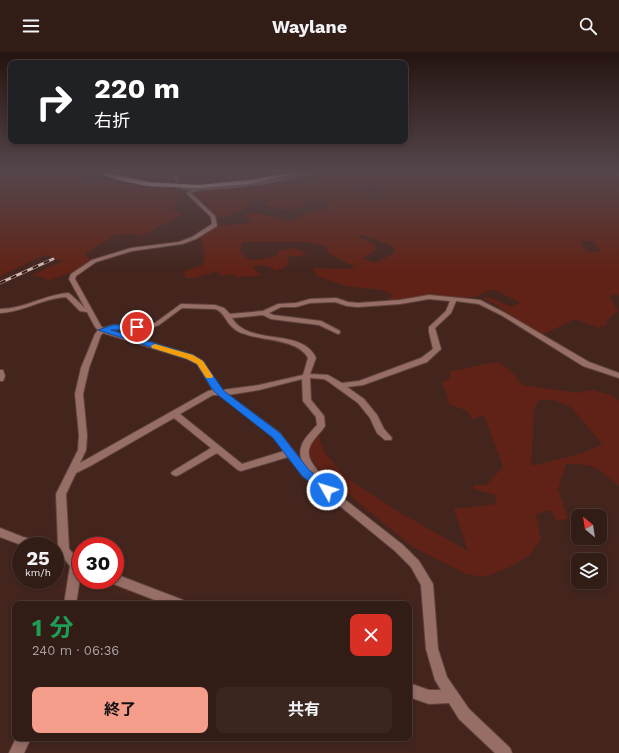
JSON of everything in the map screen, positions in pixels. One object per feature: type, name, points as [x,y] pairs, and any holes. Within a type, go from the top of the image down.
[{"type":"street","points":[[201,206],[213,217],[215,225],[194,238],[180,243],[131,250],[94,261],[73,275],[72,279],[98,327],[102,330],[190,357],[200,362],[216,389],[277,435],[305,473],[399,548],[415,564],[427,584],[432,649],[442,680],[464,714],[505,753]]},
{"type":"street","points":[[0,311],[60,295],[68,295],[82,310],[89,310]]},
{"type":"street","points":[[264,314],[272,308],[280,305],[296,305],[310,301],[336,300],[346,304],[358,305],[400,302],[428,297],[467,300],[486,305],[586,364],[619,376]]},
{"type":"street","points":[[341,386],[360,383],[424,360],[432,354],[437,349],[432,327],[446,315],[453,306],[453,300]]},
{"type":"street","points":[[60,537],[61,494],[82,450],[83,435],[79,394],[90,352],[98,334],[102,330],[113,327],[149,327],[157,324],[177,308],[186,306],[215,307],[222,309],[235,326],[249,333],[266,339],[286,341],[309,352],[312,358],[306,376],[306,401],[320,416],[321,426],[305,444],[304,450],[304,456],[317,477],[314,480]]},
{"type":"street","points":[[228,316],[264,314],[271,317],[321,323],[338,332]]},
{"type":"street","points":[[0,372],[0,379]]},
{"type":"street","points":[[72,471],[89,464],[212,393],[232,393],[265,388],[306,376],[325,377],[341,386],[361,401],[374,417],[380,431],[388,438]]},
{"type":"street","points":[[175,414],[241,468],[290,453]]},
{"type":"street","points":[[176,473],[217,449]]},
{"type":"street","points":[[0,532],[12,537]]},
{"type":"street","points":[[64,554],[72,561]]},
{"type":"street","points":[[124,583],[171,601]]},
{"type":"street","points":[[71,601],[73,589]]},
{"type":"street","points":[[412,691],[429,697],[452,696]]},
{"type":"street","points":[[16,753],[22,741]]},
{"type":"shaded area","points":[[0,206],[175,206],[172,210],[182,214],[140,237],[137,234],[114,235],[85,254],[91,260],[74,271],[50,280],[32,275],[63,261],[45,255],[0,276]]},
{"type":"shaded area","points":[[209,206],[246,206],[243,210],[227,217],[217,217],[208,207]]},
{"type":"shaded area","points":[[265,206],[301,206],[291,211]]},
{"type":"shaded area","points":[[328,206],[619,206],[619,296],[617,294],[609,296],[618,311],[608,319],[606,325],[598,328],[575,319],[542,335],[518,321],[495,304],[483,299],[488,297],[512,307],[520,302],[493,289],[474,297],[451,298],[432,295],[400,300],[388,300],[393,295],[383,290],[345,286],[317,276],[312,268],[351,269],[355,267],[328,253],[326,246],[309,242],[242,242],[240,252],[248,259],[252,260],[277,256],[279,251],[295,248],[308,255],[288,257],[287,266],[276,271],[265,266],[259,265],[253,267],[261,276],[234,277],[237,274],[221,276],[218,271],[194,278],[185,278],[185,271],[203,265],[204,254],[200,236],[219,226],[249,223],[252,221],[249,217],[241,217],[253,212],[290,221],[311,211],[326,209]],"holes":[[[363,235],[390,245],[396,252],[375,263],[363,259],[376,250],[374,244],[356,236]],[[580,241],[593,241],[600,252],[587,251]]]},
{"type":"shaded area","points":[[498,362],[510,370],[523,385],[577,393],[592,390],[611,395],[619,401],[619,486],[596,468],[584,464],[566,464],[558,489],[568,519],[556,520],[551,510],[536,514],[541,539],[530,555],[510,567],[485,577],[466,574],[413,547],[321,472],[309,455],[311,444],[319,436],[324,452],[348,479],[404,515],[468,551],[454,509],[496,504],[496,495],[474,489],[473,485],[486,485],[503,467],[484,415],[472,419],[467,411],[449,404],[446,391],[442,383],[450,378],[451,371]],"holes":[[[539,400],[554,400],[571,407],[602,444],[583,453],[531,466],[534,409]]]},
{"type":"railway","points":[[0,283],[53,259]]},
{"type":"slow traffic","points":[[155,346],[190,357],[200,362],[209,376]]},
{"type":"route","points":[[137,327],[113,327],[102,330],[190,357],[200,362],[216,389],[277,435],[305,473],[327,490]]}]
